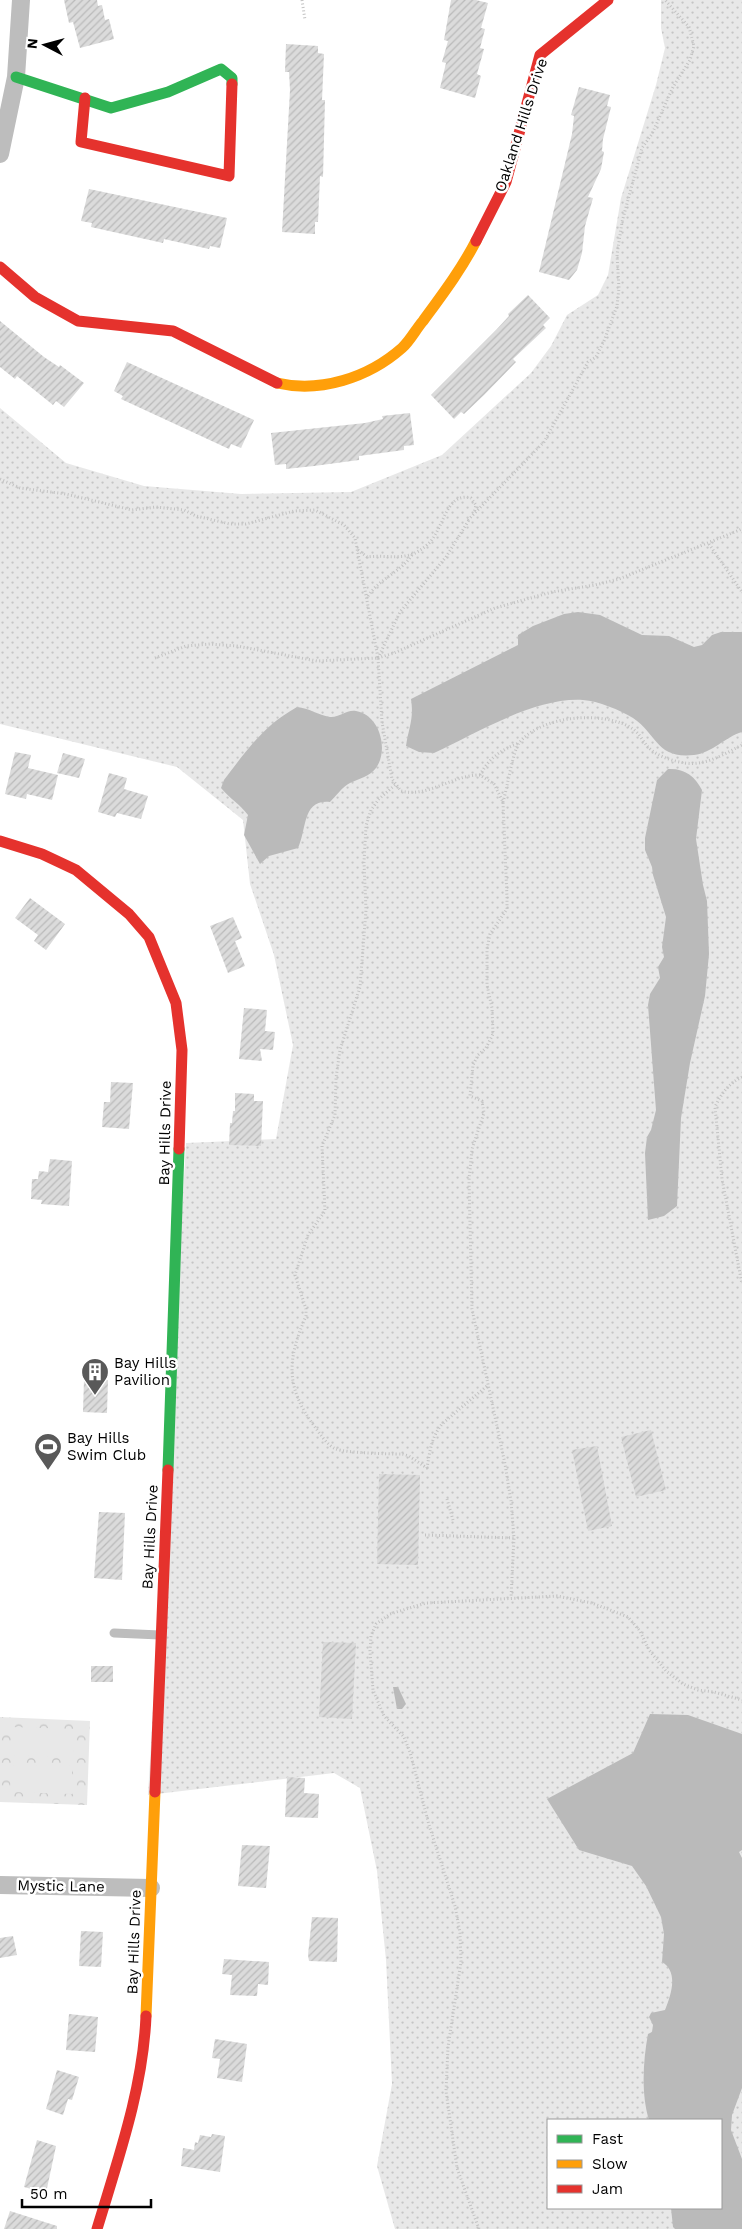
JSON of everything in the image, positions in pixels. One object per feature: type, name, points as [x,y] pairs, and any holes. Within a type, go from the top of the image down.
[{"type":"street","points":[[0,154],[16,77],[21,0]]},
{"type":"street","name":"Oakland Hills Drive","points":[[0,267],[36,297],[78,321],[174,331],[272,382],[298,388],[326,386],[366,372],[402,348],[463,267],[506,182],[518,130],[540,55],[608,0]]},
{"type":"street","points":[[16,77],[85,98],[111,108],[168,92],[221,69],[232,78],[232,132],[229,176],[81,142],[85,98]]},
{"type":"street","name":"Bay Hills Drive","points":[[0,841],[42,854],[76,870],[129,914],[149,936],[176,1003],[182,1050],[181,1128],[144,2049],[128,2125],[98,2229]]},
{"type":"street","name":"Mystic Lane","points":[[0,1885],[151,1888]]},
{"type":"lane","points":[[114,1633],[160,1635]]},
{"type":"path","points":[[302,0],[305,20]]},
{"type":"path","points":[[468,520],[544,442],[588,362],[596,357],[612,322],[618,297],[617,255],[622,222],[642,148],[652,134],[673,87],[690,60],[694,46],[689,27],[665,0]]},
{"type":"path","points":[[0,479],[20,488],[66,494],[132,510],[156,507],[184,510],[196,516],[230,524],[246,524],[300,510],[315,510],[337,520],[351,531],[368,597],[378,658],[382,722],[390,770],[395,784],[401,791],[411,794],[463,777],[480,775],[494,784],[503,802]]},
{"type":"path","points":[[357,549],[367,557],[402,558],[413,554],[428,544],[443,524],[452,502],[461,496],[471,498],[476,505],[446,557],[412,595],[400,612],[378,658]]},
{"type":"path","points":[[155,658],[186,646],[210,644],[237,646],[317,661],[378,658],[394,653],[506,604],[619,578],[709,544],[742,529]]},
{"type":"path","points":[[709,544],[742,592]]},
{"type":"path","points":[[368,597],[381,581],[404,565],[413,554]]},
{"type":"path","points":[[480,775],[485,765],[498,753],[550,724],[573,717],[610,720],[632,728],[649,748],[658,755],[685,763],[701,763],[713,760],[742,745]]},
{"type":"path","points":[[511,1598],[514,1538],[505,1464],[472,1309],[470,1164],[484,1106],[478,1099],[470,1096],[470,1091],[473,1065],[494,1034],[486,967],[490,934],[506,909],[503,802],[519,743]]},
{"type":"path","points":[[395,784],[379,799],[371,810],[366,826],[364,862],[366,910],[360,987],[340,1050],[336,1078],[335,1116],[322,1146],[325,1211],[308,1234],[295,1275],[306,1309],[306,1316],[293,1351],[292,1374],[302,1407],[322,1436],[336,1449],[402,1454],[409,1456],[427,1468],[430,1446],[436,1431],[488,1385]]},
{"type":"path","points":[[742,1077],[734,1081],[720,1096],[715,1107],[723,1188],[742,1284]]},
{"type":"path","points":[[448,1499],[453,1520]]},
{"type":"path","points":[[425,1535],[514,1538]]},
{"type":"path","points":[[478,2229],[457,2168],[446,2091],[448,2047],[461,1962],[460,1933],[410,1752],[404,1738],[384,1716],[373,1690],[370,1651],[371,1636],[376,1624],[390,1614],[426,1603],[558,1596],[592,1602],[628,1618],[640,1630],[649,1650],[666,1671],[683,1684],[698,1690],[714,1692],[742,1700]]},
{"type":"green space","points":[[661,0],[742,0],[742,2229],[395,2229],[377,2166],[392,2084],[386,1960],[377,1871],[360,1788],[334,1773],[148,1795],[186,1143],[276,1139],[293,1045],[274,955],[250,884],[243,820],[177,767],[0,724],[0,408],[66,463],[144,486],[241,494],[351,492],[442,455],[531,373],[551,346],[567,315],[598,295],[608,275],[621,198],[656,85],[665,48],[661,28]]},
{"type":"green space","points":[[0,1717],[90,1721],[87,1805],[0,1802]]},
{"type":"green space","points":[[12,1727],[74,1729],[73,1757],[12,1755]]},
{"type":"green space","points":[[11,1765],[72,1766],[72,1794],[10,1792]]},
{"type":"shaded area","points":[[578,612],[600,615],[642,635],[669,636],[694,647],[702,645],[712,635],[721,632],[742,632],[742,732],[701,754],[681,755],[665,750],[633,718],[602,704],[583,700],[546,704],[526,710],[434,753],[419,752],[406,746],[412,717],[411,699],[518,645],[518,635],[533,626],[564,614]]},
{"type":"shaded area","points":[[297,707],[330,717],[353,711],[364,714],[371,719],[380,734],[382,752],[380,761],[371,773],[347,784],[330,802],[321,802],[314,805],[307,817],[298,848],[269,856],[260,864],[244,835],[248,815],[221,788],[224,780],[256,739],[274,722]]},
{"type":"shaded area","points":[[668,769],[679,770],[688,774],[702,790],[696,839],[707,901],[709,954],[705,996],[690,1063],[681,1118],[677,1206],[664,1216],[648,1220],[645,1153],[647,1137],[651,1130],[656,1110],[648,1005],[650,994],[660,978],[658,967],[664,957],[662,947],[666,917],[652,867],[645,850],[645,838],[657,780]]},
{"type":"shaded area","points":[[393,1687],[398,1687],[406,1704],[402,1709],[397,1709]]},
{"type":"shaded area","points":[[650,1714],[688,1715],[742,1734],[742,1850],[739,1852],[742,1858],[742,2088],[732,2115],[731,2130],[742,2159],[742,2229],[675,2229],[673,2227],[671,2209],[722,2209],[722,2119],[649,2119],[646,2110],[644,2077],[648,2034],[652,2032],[653,2025],[649,2017],[651,2013],[665,2010],[672,1984],[670,1972],[662,1962],[664,1934],[661,1917],[646,1886],[632,1866],[579,1850],[547,1799],[633,1753]]},
{"type":"building","points":[[64,0],[97,0],[98,6],[102,5],[105,20],[109,19],[114,39],[80,48],[73,22],[69,23]]},
{"type":"building","points":[[451,0],[476,0],[488,3],[481,28],[485,29],[480,48],[484,49],[477,74],[481,76],[475,98],[440,88],[446,63],[442,62],[448,41],[444,40]]},
{"type":"building","points":[[286,44],[318,46],[318,53],[324,54],[322,100],[325,100],[323,177],[320,176],[318,222],[315,222],[315,234],[282,232],[290,90],[289,72],[285,72]]},
{"type":"building","points":[[579,87],[610,95],[607,106],[611,107],[603,139],[602,151],[604,152],[601,169],[588,197],[593,198],[585,226],[582,253],[577,270],[569,280],[539,272],[572,134],[574,116],[571,115]]},
{"type":"building","points":[[89,189],[227,218],[220,248],[210,246],[209,249],[164,239],[163,243],[91,227],[92,223],[81,221]]},
{"type":"building","points":[[528,295],[550,318],[543,325],[546,328],[513,359],[516,362],[484,395],[464,414],[461,412],[454,419],[431,395]]},
{"type":"building","points":[[0,321],[44,357],[59,367],[60,365],[84,383],[64,407],[56,401],[53,405],[17,376],[15,379],[0,367]]},
{"type":"building","points":[[127,362],[254,420],[241,448],[231,444],[229,449],[121,399],[123,396],[114,391]]},
{"type":"building","points":[[410,413],[414,445],[404,446],[404,450],[359,456],[359,460],[314,466],[286,469],[286,464],[275,465],[271,433],[365,423],[383,419],[382,416]]},
{"type":"building","points":[[15,752],[31,755],[28,768],[58,775],[52,800],[27,794],[26,799],[5,794]]},
{"type":"building","points":[[63,753],[85,759],[79,778],[57,773]]},
{"type":"building","points":[[109,773],[127,778],[124,789],[148,796],[141,819],[117,813],[115,817],[98,812]]},
{"type":"building","points":[[30,898],[65,924],[46,950],[34,941],[38,935],[15,918]]},
{"type":"building","points":[[233,917],[242,938],[235,941],[245,966],[228,973],[210,926]]},
{"type":"building","points":[[244,1008],[267,1010],[265,1031],[275,1032],[273,1050],[260,1049],[262,1061],[239,1059]]},
{"type":"building","points":[[111,1082],[133,1083],[129,1129],[102,1127],[104,1102],[110,1102]]},
{"type":"building","points":[[235,1093],[254,1094],[254,1101],[263,1101],[261,1146],[229,1145],[230,1123],[232,1123],[233,1111],[235,1111]]},
{"type":"building","points":[[50,1159],[72,1161],[69,1206],[41,1204],[42,1200],[31,1199],[32,1179],[38,1179],[39,1171],[48,1172]]},
{"type":"building","name":"Bay Hills Pavilion","points":[[84,1379],[108,1380],[107,1413],[83,1412]]},
{"type":"building","points":[[651,1430],[666,1490],[636,1497],[621,1437]]},
{"type":"building","points":[[597,1446],[612,1526],[588,1531],[572,1450]]},
{"type":"building","points":[[379,1474],[420,1475],[418,1565],[377,1564]]},
{"type":"building","points":[[99,1512],[125,1513],[122,1580],[94,1578]]},
{"type":"building","points":[[323,1642],[356,1643],[352,1719],[319,1717]]},
{"type":"building","points":[[91,1666],[113,1666],[113,1682],[91,1682]]},
{"type":"building","points":[[287,1777],[305,1778],[304,1793],[319,1794],[318,1818],[285,1817]]},
{"type":"building","points":[[242,1845],[270,1846],[266,1888],[238,1886]]},
{"type":"building","points":[[312,1917],[338,1918],[337,1962],[309,1961]]},
{"type":"building","points":[[81,1931],[103,1932],[101,1967],[79,1966]]},
{"type":"building","points":[[13,1936],[17,1955],[0,1958],[0,1938]]},
{"type":"building","points":[[224,1959],[269,1962],[268,1985],[258,1984],[257,1996],[230,1995],[232,1975],[222,1974]]},
{"type":"building","points":[[69,2014],[98,2017],[95,2052],[66,2050]]},
{"type":"building","points":[[215,2039],[247,2044],[242,2082],[217,2078],[220,2059],[212,2058]]},
{"type":"building","points":[[57,2070],[79,2077],[72,2100],[68,2099],[63,2115],[46,2109]]},
{"type":"building","points":[[212,2134],[225,2136],[220,2172],[181,2166],[183,2148],[194,2150],[195,2142],[198,2143],[200,2135],[211,2137]]},
{"type":"building","points":[[37,2140],[56,2146],[46,2193],[24,2187]]},
{"type":"building","points":[[10,2211],[57,2226],[57,2229],[4,2229]]},
{"type":"traffic: fast","points":[[16,77],[111,108],[168,92],[221,69],[232,78],[232,84]]},
{"type":"traffic: fast","points":[[168,1470],[179,1149]]},
{"type":"traffic: slow","points":[[277,383],[293,386],[326,384],[359,375],[389,359],[410,338],[451,282],[476,241]]},
{"type":"traffic: slow","points":[[146,2016],[155,1792]]},
{"type":"traffic: jam","points":[[476,241],[506,182],[540,55],[608,0]]},
{"type":"traffic: jam","points":[[85,98],[81,142],[229,176],[232,84]]},
{"type":"traffic: jam","points":[[0,267],[35,297],[78,321],[173,331],[277,383]]},
{"type":"traffic: jam","points":[[0,841],[42,854],[76,870],[129,914],[149,937],[176,1003],[182,1050],[179,1149]]},
{"type":"traffic: jam","points":[[155,1792],[168,1470]]},
{"type":"traffic: jam","points":[[97,2229],[135,2097],[144,2043],[146,2016]]},
{"type":"place","name":"Bay Hills Pavilion","points":[[95,1396]]},
{"type":"place","name":"Bay Hills Swim Club","points":[[48,1471]]}]
